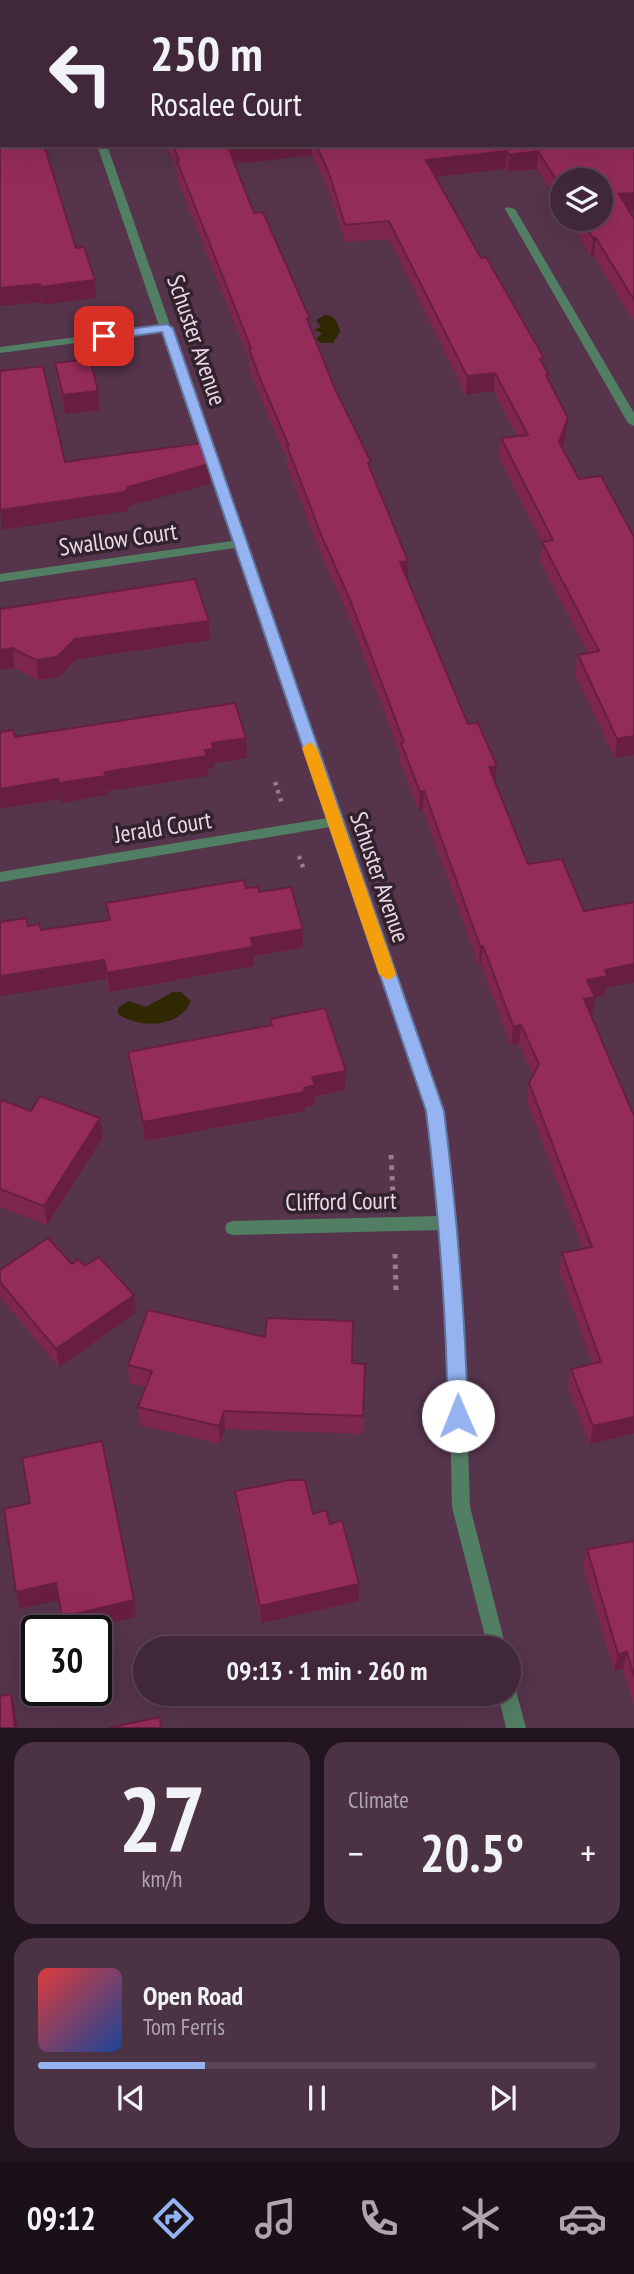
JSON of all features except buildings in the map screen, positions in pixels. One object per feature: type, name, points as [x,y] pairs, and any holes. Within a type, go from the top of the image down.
[{"type":"street","name":"Schuster Avenue","points":[[103,147],[435,1111],[449,1223],[456,1321],[461,1507],[494,1636]]},
{"type":"street","points":[[510,209],[634,423]]},
{"type":"street","points":[[0,349],[167,328]]},
{"type":"street","name":"Swallow Court","points":[[0,578],[241,543]]},
{"type":"street","name":"Jerald Court","points":[[0,877],[334,822]]},
{"type":"street","name":"Clifford Court","points":[[233,1228],[449,1223]]},
{"type":"street","points":[[511,1706],[516,1728]]},
{"type":"shaded area","points":[[325,315],[336,320],[340,332],[333,343],[321,343],[316,339],[322,333],[314,330],[321,327],[316,320]]},
{"type":"shaded area","points":[[173,992],[181,992],[191,1001],[186,1010],[169,1021],[148,1024],[118,1014],[118,1008],[128,1001],[146,1007]]},
{"type":"slow traffic","points":[[310,748],[387,974]]},
{"type":"route","points":[[104,336],[167,328],[435,1111],[449,1223],[456,1321],[458,1416]]}]
